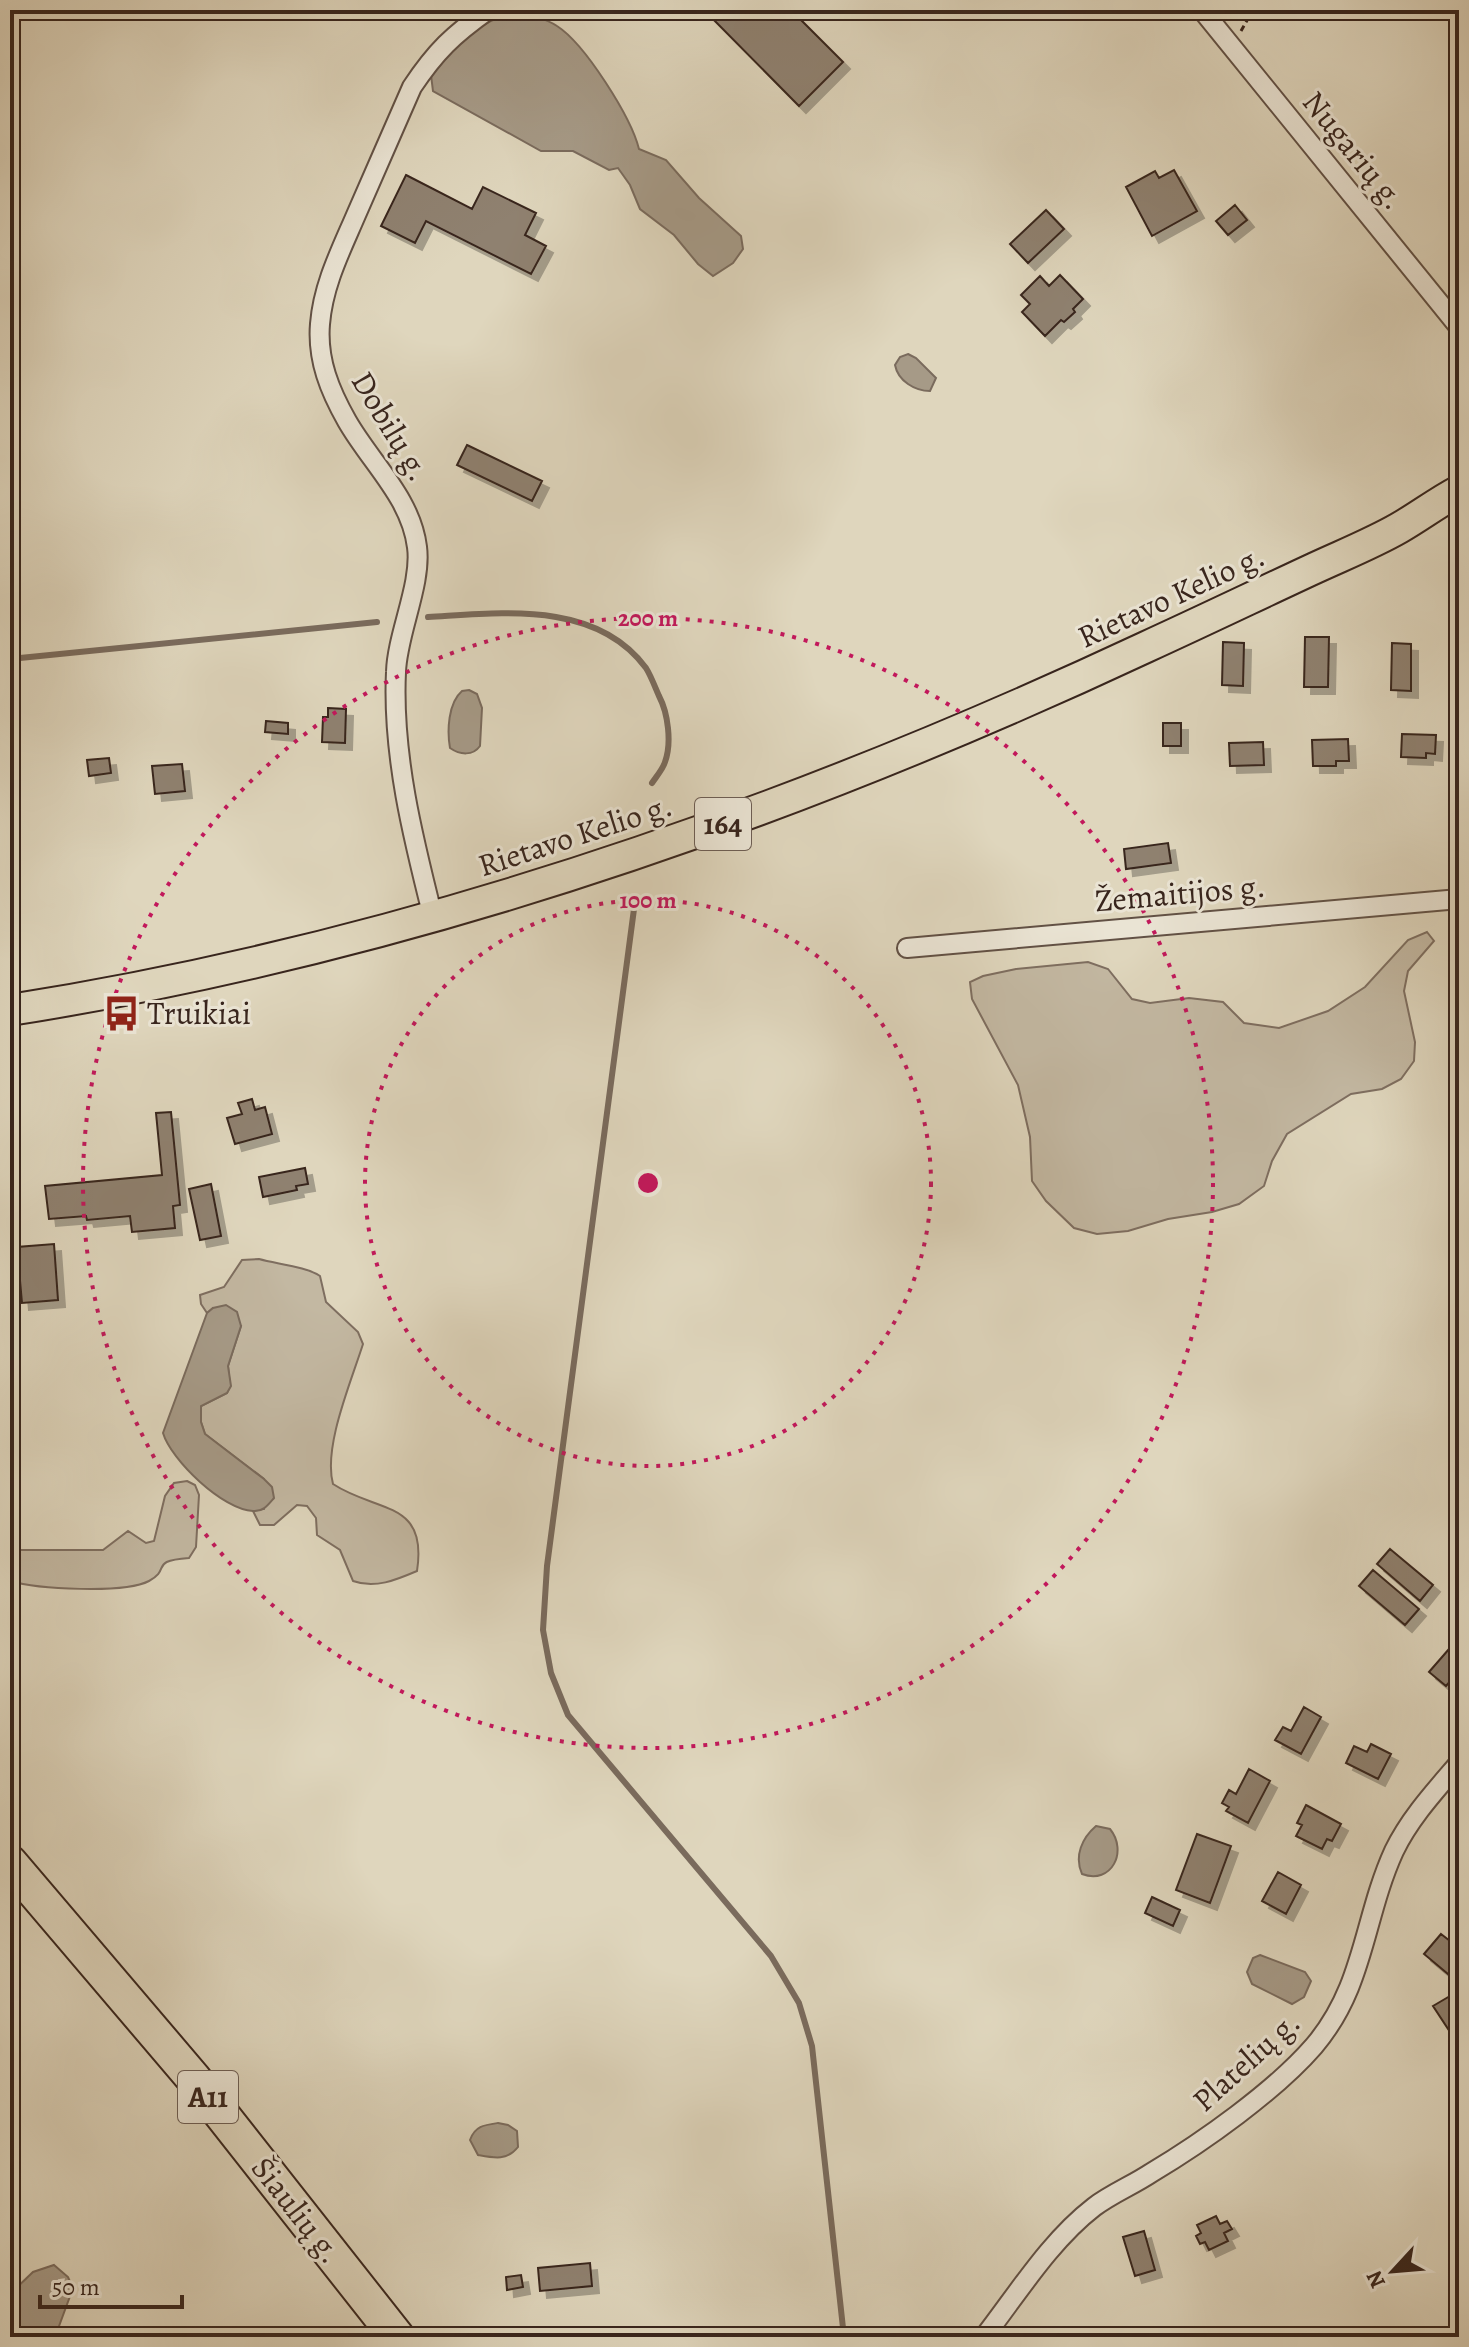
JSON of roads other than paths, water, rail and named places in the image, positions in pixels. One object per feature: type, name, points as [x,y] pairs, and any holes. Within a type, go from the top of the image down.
[{"type":"highway","name":"Šiaulių g.","points":[[10,1863],[193,2078],[397,2337]]},
{"type":"main road","name":"Rietavo Kelio g.","points":[[1398,529],[1459,491]]},
{"type":"main road","name":"Rietavo Kelio g.","points":[[10,1010],[258,961],[433,917],[644,852],[884,764],[1085,676],[1398,529],[1459,508]]},
{"type":"street","name":"Dobilų g.","points":[[433,917],[414,838],[398,746],[395,702],[396,667],[418,552],[414,527],[400,499],[330,391],[322,362],[320,324],[329,278],[412,87],[430,60],[451,37],[488,10]]},
{"type":"street","name":"Nugarių g.","points":[[1202,10],[1459,327]]},
{"type":"street","name":"Žemaitijos g.","points":[[907,948],[1459,899]]},
{"type":"street","name":"Platelių g.","points":[[984,2337],[1074,2224],[1096,2205],[1209,2135],[1300,2061],[1315,2045],[1344,2004],[1354,1981],[1382,1882],[1395,1850],[1426,1801],[1459,1763]]},
{"type":"waterway","points":[[428,617],[516,613],[546,616],[574,621],[601,631],[625,646],[648,671],[667,719],[667,754],[663,767],[652,783]]},
{"type":"waterway","points":[[10,659],[377,622]]},
{"type":"waterway","points":[[634,909],[547,1566],[543,1630],[551,1673],[568,1715],[771,1956],[799,2003],[812,2046],[844,2337]]},
{"type":"place","name":"Truikiai","points":[[121,1013]]}]
